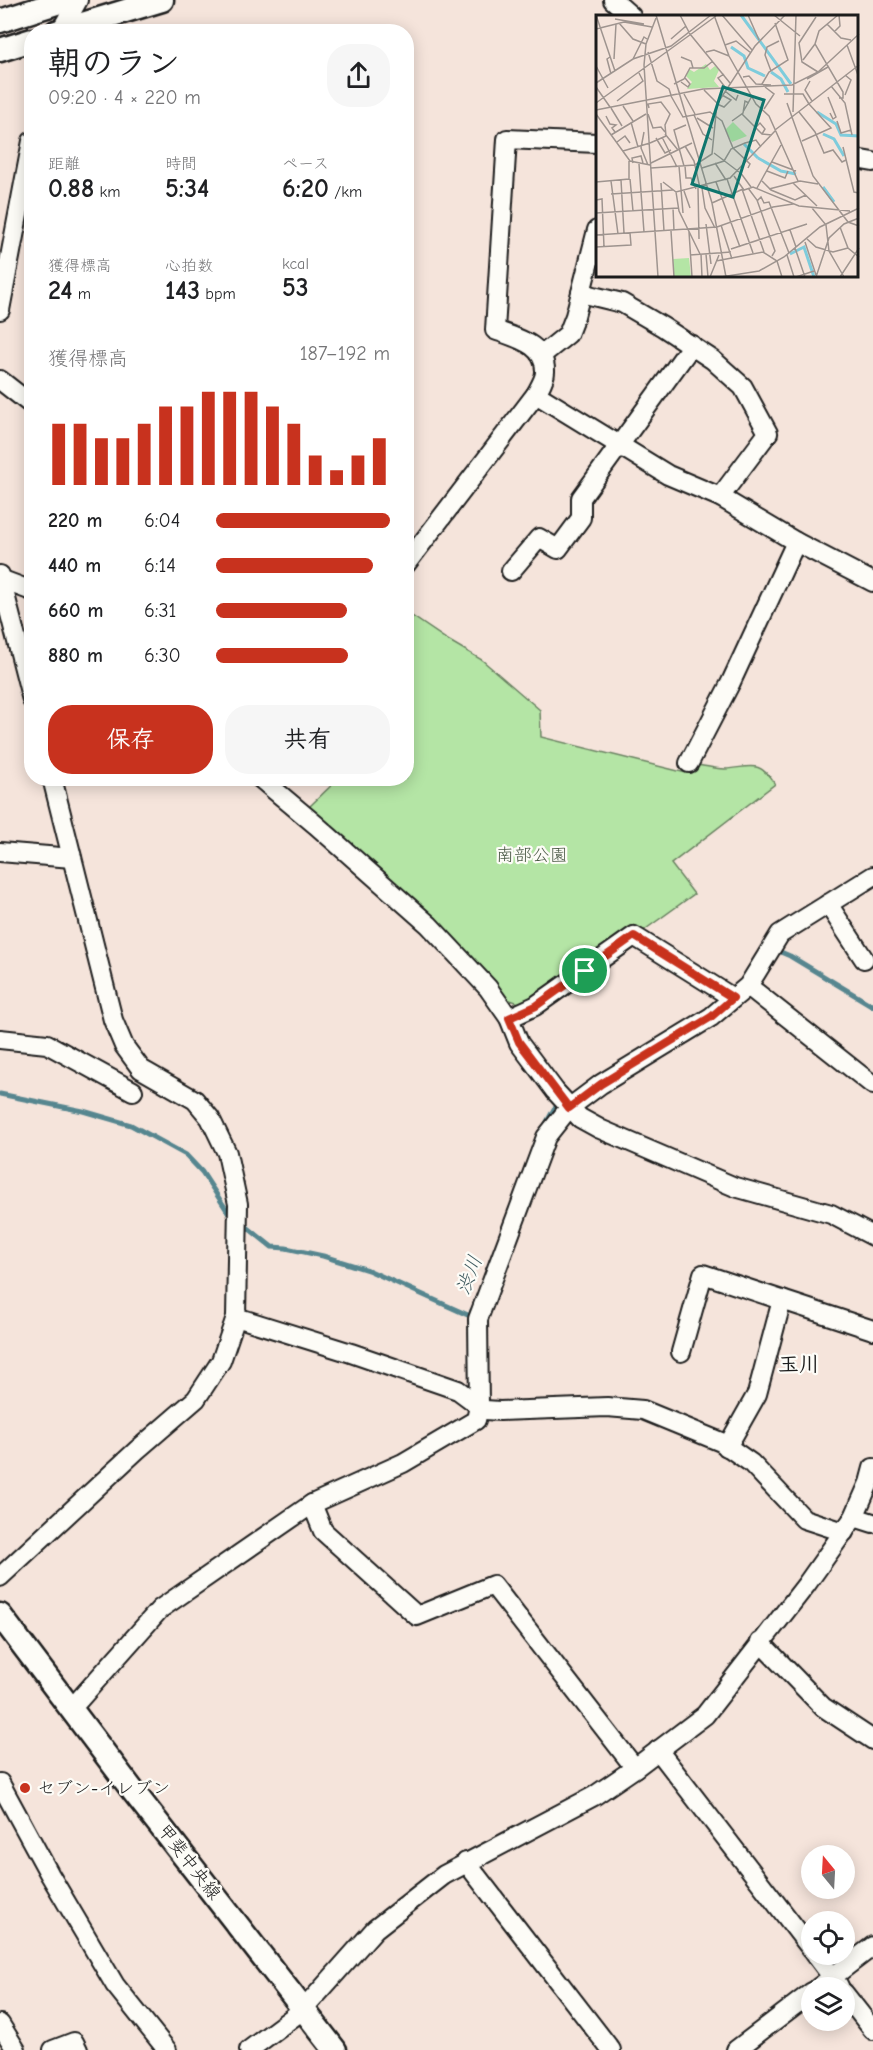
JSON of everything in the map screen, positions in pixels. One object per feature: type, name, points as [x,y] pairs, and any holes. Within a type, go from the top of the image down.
[{"type":"main road","points":[[0,21],[66,0]]},
{"type":"main road","points":[[82,24],[162,0]]},
{"type":"main road","points":[[0,50],[24,42]]},
{"type":"main road","name":"甲斐中央線","points":[[0,1615],[335,2050]]},
{"type":"street","points":[[63,24],[78,0]]},
{"type":"street","points":[[612,15],[613,0]]},
{"type":"street","points":[[613,0],[630,15]]},
{"type":"street","points":[[414,554],[536,394],[545,374],[542,356],[531,344],[495,330],[507,139],[596,143]]},
{"type":"street","points":[[858,159],[873,162]]},
{"type":"street","points":[[0,310],[24,195]]},
{"type":"street","points":[[542,356],[568,334],[596,234]]},
{"type":"street","points":[[581,293],[622,303],[692,345],[713,360],[742,387],[768,433],[720,497]]},
{"type":"street","points":[[511,571],[539,538],[558,549],[581,518],[581,498],[692,345]]},
{"type":"street","points":[[0,380],[24,399]]},
{"type":"street","points":[[536,394],[668,475],[720,497],[796,542],[873,581]]},
{"type":"street","points":[[689,763],[731,682],[796,542]]},
{"type":"street","points":[[0,578],[24,588]]},
{"type":"street","points":[[0,578],[24,670]]},
{"type":"street","points":[[0,1577],[137,1450],[196,1399],[221,1361],[236,1317],[238,1204],[227,1153],[210,1118],[195,1100],[141,1069],[124,1046],[113,1020],[53,786]]},
{"type":"street","points":[[270,786],[429,925],[488,988],[509,1018],[519,1042],[569,1108],[580,1118],[724,1183],[831,1214],[873,1236]]},
{"type":"street","points":[[0,852],[72,858]]},
{"type":"street","points":[[71,1709],[160,1609],[312,1504],[403,1463],[476,1420],[479,1406],[478,1319],[546,1137],[569,1108],[601,1084],[711,1017],[748,986],[780,934],[873,876]]},
{"type":"street","points":[[828,904],[864,959]]},
{"type":"street","points":[[509,1018],[536,1006],[634,936],[733,998]]},
{"type":"street","points":[[748,986],[873,1085]]},
{"type":"street","points":[[0,1040],[47,1044],[134,1091]]},
{"type":"street","points":[[681,1352],[703,1274],[873,1330]]},
{"type":"street","points":[[727,1447],[757,1394],[782,1300]]},
{"type":"street","points":[[236,1317],[458,1390],[485,1410],[607,1407],[643,1410],[727,1447],[751,1463],[804,1519],[849,1524],[873,1523]]},
{"type":"street","points":[[249,2050],[304,2009],[375,1929],[444,1875],[594,1796],[705,1715],[806,1585],[849,1524],[869,1483],[873,1468]]},
{"type":"street","points":[[312,1504],[323,1531],[417,1616],[493,1585],[635,1768]]},
{"type":"street","points":[[760,1642],[823,1707],[873,1740]]},
{"type":"street","points":[[658,1750],[801,1936]]},
{"type":"street","points":[[0,1783],[50,1875],[115,1985],[167,2050]]},
{"type":"street","points":[[466,1862],[612,2050]]},
{"type":"street","points":[[838,1977],[873,1946]]},
{"type":"street","points":[[736,2050],[801,2000]]},
{"type":"street","points":[[855,2007],[873,2030]]},
{"type":"street","points":[[0,2024],[16,2050]]},
{"type":"street","points":[[53,2050],[74,2042],[78,2050]]},
{"type":"green space","name":"南部公園","points":[[414,617],[482,660],[540,710],[541,737],[686,773],[697,765],[718,769],[753,766],[764,771],[775,784],[671,864],[694,894],[643,931],[533,1001],[519,1003],[504,998],[308,808],[331,786],[414,786]]},
{"type":"waterway","name":"渋川","points":[[774,952],[776,950],[790,956],[873,1006]]},
{"type":"waterway","name":"渋川","points":[[0,1094],[83,1111],[131,1125],[186,1155],[202,1172],[233,1216]]},
{"type":"waterway","name":"渋川","points":[[542,1131],[554,1109],[562,1103]]},
{"type":"waterway","name":"渋川","points":[[242,1223],[272,1247],[323,1256],[368,1270],[470,1316],[472,1310]]},
{"type":"place","name":"セブン-イレブン","points":[[25,1788]]},
{"type":"district","name":"玉川","points":[[799,1364]]},
{"type":"route","points":[[634,936],[733,998],[711,1017],[601,1084],[569,1108],[519,1042],[509,1018],[536,1006],[585,971],[634,936]]}]
